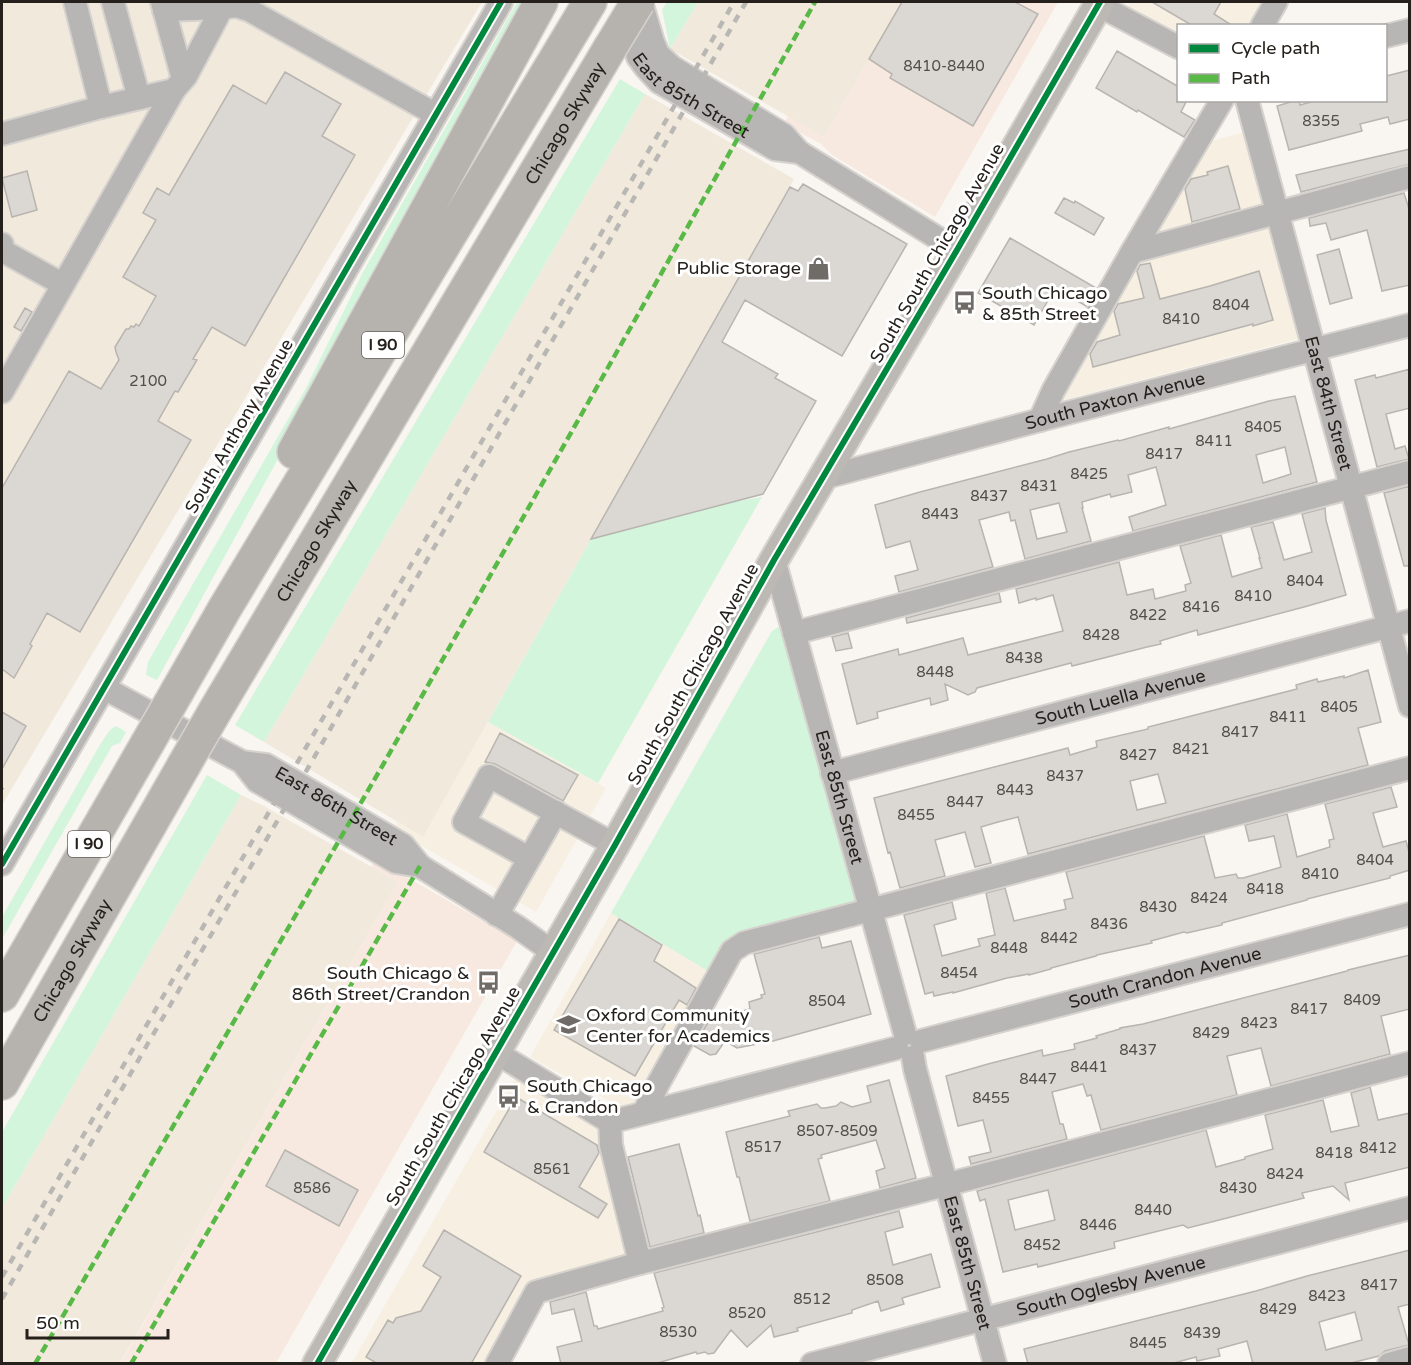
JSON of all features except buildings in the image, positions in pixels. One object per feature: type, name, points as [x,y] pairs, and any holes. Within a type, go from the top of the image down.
[{"type":"highway","points":[[225,608],[239,547],[298,445],[542,2]]},
{"type":"highway","name":"I 90","points":[[2,995],[225,608],[590,2]]},
{"type":"highway","name":"Chicago Skyway","points":[[2,1083],[215,711],[639,2]]},
{"type":"main road","name":"South South Chicago Avenue","points":[[317,1364],[554,953],[774,560],[957,250],[1099,3]]},
{"type":"street","points":[[75,2],[101,107]]},
{"type":"street","points":[[113,2],[139,98]]},
{"type":"street","name":"South Anthony Avenue","points":[[2,864],[501,2]]},
{"type":"street","name":"East 85th Street","points":[[622,2],[638,57],[660,82],[776,149],[799,152]]},
{"type":"street","name":"East 85th Street","points":[[639,2],[658,54],[672,67],[783,135],[799,152],[957,250]]},
{"type":"street","points":[[1263,24],[1276,2]]},
{"type":"street","points":[[1099,3],[1177,46]]},
{"type":"street","points":[[178,85],[163,6],[222,8],[236,6],[249,10],[435,114]]},
{"type":"street","points":[[2,392],[62,284],[178,85],[186,76],[222,8]]},
{"type":"street","points":[[1387,36],[1410,30]]},
{"type":"street","points":[[2,134],[139,98],[178,85]]},
{"type":"street","points":[[1040,420],[1053,391],[1132,252],[1221,102]]},
{"type":"street","name":"East 84th Street","points":[[1248,102],[1351,487],[1399,624],[1410,706]]},
{"type":"street","points":[[1132,252],[1410,177]]},
{"type":"street","points":[[2,244],[3,251],[62,284]]},
{"type":"street","name":"South Paxton Avenue","points":[[822,478],[1410,325]]},
{"type":"street","points":[[794,633],[1410,472]]},
{"type":"street","name":"East 85th Street","points":[[774,560],[995,1364]]},
{"type":"street","name":"South Luella Avenue","points":[[832,772],[1399,624]]},
{"type":"street","name":"East 86th Street","points":[[104,688],[242,762],[257,781],[396,862],[420,866],[554,953]]},
{"type":"street","points":[[644,1112],[732,951],[738,946],[870,909],[1410,768]]},
{"type":"street","points":[[529,858],[464,822],[489,776],[615,844]]},
{"type":"street","points":[[497,915],[556,812]]},
{"type":"street","name":"South Crandon Avenue","points":[[610,1122],[1410,914]]},
{"type":"street","points":[[495,1052],[610,1122],[611,1145],[640,1263]]},
{"type":"street","points":[[497,1364],[536,1292],[1410,1063]]},
{"type":"street","name":"South Oglesby Avenue","points":[[812,1364],[1410,1208]]},
{"type":"street","points":[[1389,1364],[1410,1358]]},
{"type":"shaded area","points":[[2,2],[482,2],[2,805]]},
{"type":"shaded area","points":[[698,2],[902,2],[824,137],[670,49]]},
{"type":"shaded area","points":[[902,2],[1058,2],[935,217],[832,155],[821,144],[784,124],[788,116],[824,137]]},
{"type":"shaded area","points":[[1131,2],[1279,2],[1267,24],[1177,24],[1177,35],[1127,8]]},
{"type":"shaded area","points":[[645,94],[794,179],[423,837],[264,742]]},
{"type":"shaded area","points":[[1244,132],[1298,339],[1052,403],[1191,147]]},
{"type":"shaded area","points":[[488,722],[606,788],[536,912],[393,829],[397,822],[423,837]]},
{"type":"shaded area","points":[[241,795],[398,882],[120,1363],[2,1364],[2,1208]]},
{"type":"shaded area","points":[[376,859],[517,941],[276,1363],[120,1364],[398,882],[371,867]]},
{"type":"shaded area","points":[[611,913],[718,977],[651,1098],[620,1107],[530,1057]]},
{"type":"shaded area","points":[[516,1077],[610,1136],[640,1263],[536,1292],[497,1363],[351,1364]]},
{"type":"green space","points":[[517,2],[528,2],[157,680],[146,675],[148,662],[306,388],[363,272]]},
{"type":"green space","points":[[667,2],[698,2],[670,49],[662,10]]},
{"type":"green space","points":[[620,79],[645,94],[264,742],[235,725]]},
{"type":"green space","points":[[762,497],[598,783],[488,722],[591,539],[728,503]]},
{"type":"green space","points":[[778,627],[786,631],[859,905],[734,940],[713,974],[611,913],[772,631]]},
{"type":"green space","points":[[116,726],[126,732],[120,743],[112,746],[2,939],[2,917],[101,743],[110,730]]},
{"type":"green space","points":[[207,775],[241,795],[2,1208],[2,1132]]},
{"type":"railway","points":[[2,1277],[734,2]]},
{"type":"railway","points":[[2,1299],[746,2]]},
{"type":"marked path","points":[[35,1364],[384,763],[815,2]]},
{"type":"marked path","points":[[131,1364],[420,866]]},
{"type":"cycle path","points":[[2,864],[501,2]]},
{"type":"cycle path","points":[[317,1364],[615,845],[774,560],[1100,2]]},
{"type":"place","name":"Public Storage","points":[[819,268]]},
{"type":"place","name":"South Chicago & 85th Street","points":[[964,303]]},
{"type":"place","name":"South Chicago & 86th Street/Crandon","points":[[488,983]]},
{"type":"place","name":"Oxford Community Center for Academics","points":[[568,1025]]},
{"type":"place","name":"South Chicago & Crandon","points":[[509,1096]]}]
